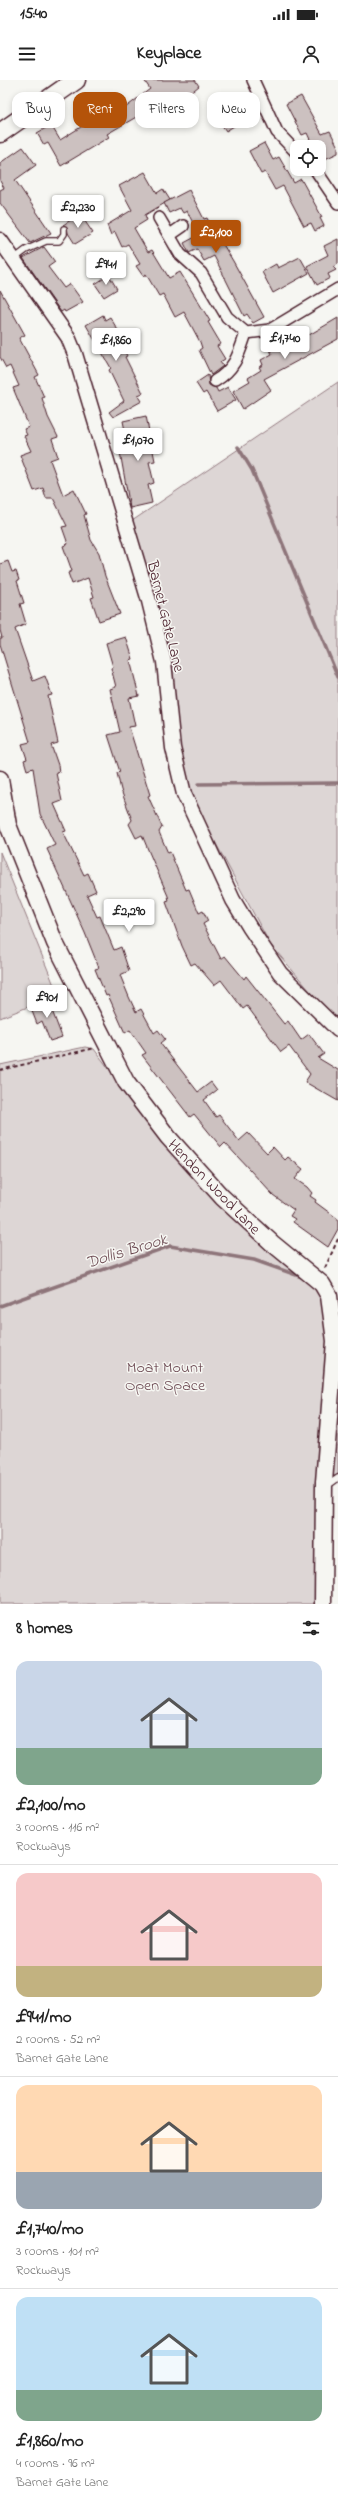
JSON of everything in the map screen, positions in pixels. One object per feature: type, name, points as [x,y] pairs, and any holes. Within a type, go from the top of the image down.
[{"type":"main road","points":[[0,133],[76,80]]},
{"type":"main road","name":"Hendon Wood Lane","points":[[0,779],[8,825],[55,943],[105,1045],[137,1100],[196,1169],[245,1219],[322,1284],[330,1296],[335,1341],[324,1488],[323,1604]]},
{"type":"street","points":[[253,80],[277,132],[290,146]]},
{"type":"street","points":[[319,176],[338,203]]},
{"type":"street","points":[[159,218],[180,254],[201,273],[227,317],[246,333],[270,330],[338,290]]},
{"type":"street","points":[[170,235],[183,226]]},
{"type":"street","name":"Barnet Gate Lane","points":[[0,240],[68,336],[75,354],[149,601],[162,655],[173,748],[184,794],[233,900],[250,928],[280,973],[338,1030]]},
{"type":"street","points":[[215,381],[228,373],[240,352],[246,333]]},
{"type":"lane","points":[[14,259],[26,250],[46,241],[51,243],[59,241],[64,234],[64,229]]},
{"type":"lane","points":[[324,1488],[338,1478]]},
{"type":"path","points":[[0,1070],[105,1045]]},
{"type":"path","points":[[324,1271],[338,1239]]},
{"type":"green space","points":[[338,382],[338,1019],[327,1011],[270,944],[193,801],[178,749],[172,657],[132,521]]},
{"type":"green space","points":[[0,852],[58,995],[0,1018]]},
{"type":"green space","name":"Moat Mount Open Space","points":[[85,1047],[94,1049],[134,1102],[329,1296],[319,1604],[0,1604],[0,1065]]},
{"type":"green space","points":[[338,1390],[338,1476],[325,1476]]},
{"type":"building","points":[[144,80],[195,80],[199,86],[192,92],[146,92],[150,89]]},
{"type":"building","points":[[301,96],[322,134],[330,131],[338,147],[338,153],[326,159],[326,140],[310,140],[307,133],[302,135],[286,104]]},
{"type":"building","points":[[135,100],[135,118],[127,122],[127,106]]},
{"type":"building","points":[[46,128],[53,128],[60,140],[79,128],[117,128],[107,134],[109,137],[61,166],[48,143],[44,145],[37,133]]},
{"type":"building","points":[[224,128],[231,128],[226,131]]},
{"type":"building","points":[[264,143],[273,160],[279,157],[294,183],[301,179],[322,217],[320,218],[324,226],[315,231],[311,223],[304,226],[283,186],[275,190],[265,172],[261,174],[249,151]]},
{"type":"building","points":[[23,147],[36,165],[15,180],[51,233],[30,243],[0,203],[0,190],[4,188],[0,181],[0,163]]},
{"type":"building","points":[[145,172],[157,193],[163,189],[170,200],[145,215],[147,220],[134,228],[148,252],[152,250],[169,278],[180,272],[210,321],[208,322],[221,344],[217,346],[225,359],[220,362],[223,366],[211,375],[199,350],[202,348],[200,342],[184,312],[175,317],[163,294],[159,296],[146,274],[143,276],[136,266],[140,264],[128,244],[122,247],[115,232],[111,235],[107,225],[132,210],[119,186]]},
{"type":"building","points":[[189,190],[204,219],[207,218],[219,242],[221,241],[233,261],[264,317],[253,323],[247,314],[244,316],[214,256],[204,261],[197,249],[189,253],[184,243],[199,235],[187,211],[183,213],[180,208],[169,213],[164,203]]},
{"type":"building","points":[[80,214],[93,233],[75,244],[68,233],[67,227],[63,225]]},
{"type":"building","points":[[338,239],[338,264],[333,267],[336,270],[328,274],[330,278],[317,285],[307,266],[328,255],[324,246]]},
{"type":"building","points":[[44,247],[55,262],[48,267],[64,288],[70,284],[83,302],[65,312],[64,310],[61,312],[23,258]]},
{"type":"building","points":[[300,257],[309,273],[273,293],[262,272],[276,264],[278,268]]},
{"type":"building","points":[[109,275],[117,289],[104,297],[95,284]]},
{"type":"building","points":[[0,290],[25,335],[19,338],[39,375],[35,377],[44,397],[42,398],[48,417],[58,437],[52,439],[58,457],[50,460],[63,495],[74,489],[86,514],[84,515],[91,540],[99,553],[105,576],[120,614],[99,621],[91,598],[94,597],[88,578],[72,584],[68,573],[72,571],[63,546],[68,544],[62,527],[67,526],[53,498],[46,498],[43,488],[34,491],[20,455],[31,451],[24,436],[27,435],[24,429],[29,427],[13,388],[19,386],[10,366],[6,368],[0,357]]},
{"type":"building","points":[[103,315],[105,320],[110,317],[129,349],[125,352],[127,356],[125,357],[143,393],[138,395],[142,401],[113,417],[109,412],[124,401],[109,370],[111,368],[86,325]]},
{"type":"building","points":[[338,318],[338,339],[264,379],[271,390],[243,409],[233,391],[250,381],[248,378],[261,370],[259,367],[263,365],[261,360],[272,354],[270,350],[305,329],[309,335]]},
{"type":"building","points":[[208,375],[209,385],[216,388],[218,392],[228,387],[236,400],[217,411],[206,392],[203,394],[196,383]]},
{"type":"building","points":[[146,416],[155,461],[149,462],[154,483],[148,485],[152,503],[130,508],[120,452],[129,450],[123,421]]},
{"type":"building","points":[[8,561],[12,572],[16,571],[19,580],[17,581],[24,603],[20,604],[26,624],[15,629],[33,681],[45,676],[52,695],[48,696],[58,743],[51,745],[58,765],[59,772],[56,773],[62,801],[54,804],[66,831],[63,832],[84,875],[88,873],[96,891],[87,895],[97,917],[100,916],[114,950],[121,947],[129,971],[120,975],[129,997],[136,1012],[141,1009],[154,1033],[158,1030],[165,1039],[160,1043],[198,1092],[211,1082],[217,1090],[204,1100],[216,1117],[219,1115],[239,1141],[248,1133],[267,1153],[273,1147],[285,1160],[288,1157],[303,1169],[295,1179],[307,1187],[312,1193],[310,1196],[316,1200],[315,1202],[338,1219],[338,1229],[328,1247],[293,1222],[295,1219],[290,1216],[294,1210],[273,1195],[225,1143],[221,1147],[194,1114],[190,1117],[142,1055],[146,1053],[130,1030],[125,1033],[108,995],[106,996],[95,969],[99,968],[85,933],[47,849],[55,845],[40,814],[33,768],[27,770],[24,760],[27,759],[22,744],[30,742],[0,644],[0,638],[2,638],[0,630],[0,564]]},
{"type":"building","points":[[126,637],[133,659],[130,660],[139,696],[129,698],[135,726],[129,727],[150,795],[148,796],[162,827],[159,832],[168,853],[170,852],[186,890],[189,889],[199,913],[203,911],[208,921],[203,924],[221,959],[225,956],[244,979],[246,976],[284,1024],[288,1021],[301,1040],[309,1034],[324,1054],[318,1058],[338,1070],[338,1101],[305,1082],[310,1074],[289,1046],[281,1052],[247,1006],[243,1009],[221,980],[214,985],[195,963],[191,965],[182,946],[166,902],[169,901],[168,896],[142,835],[136,838],[129,824],[132,820],[121,790],[117,773],[120,772],[108,735],[120,732],[110,689],[116,687],[111,668],[113,667],[106,643]]},
{"type":"building","points":[[48,1000],[62,1037],[50,1041],[42,1021],[37,1024],[30,1006]]},
{"type":"waterway","points":[[238,447],[252,470],[338,677]]},
{"type":"waterway","points":[[198,784],[338,783]]},
{"type":"waterway","name":"Dollis Brook","points":[[0,1306],[170,1246],[254,1260],[302,1277]]}]
